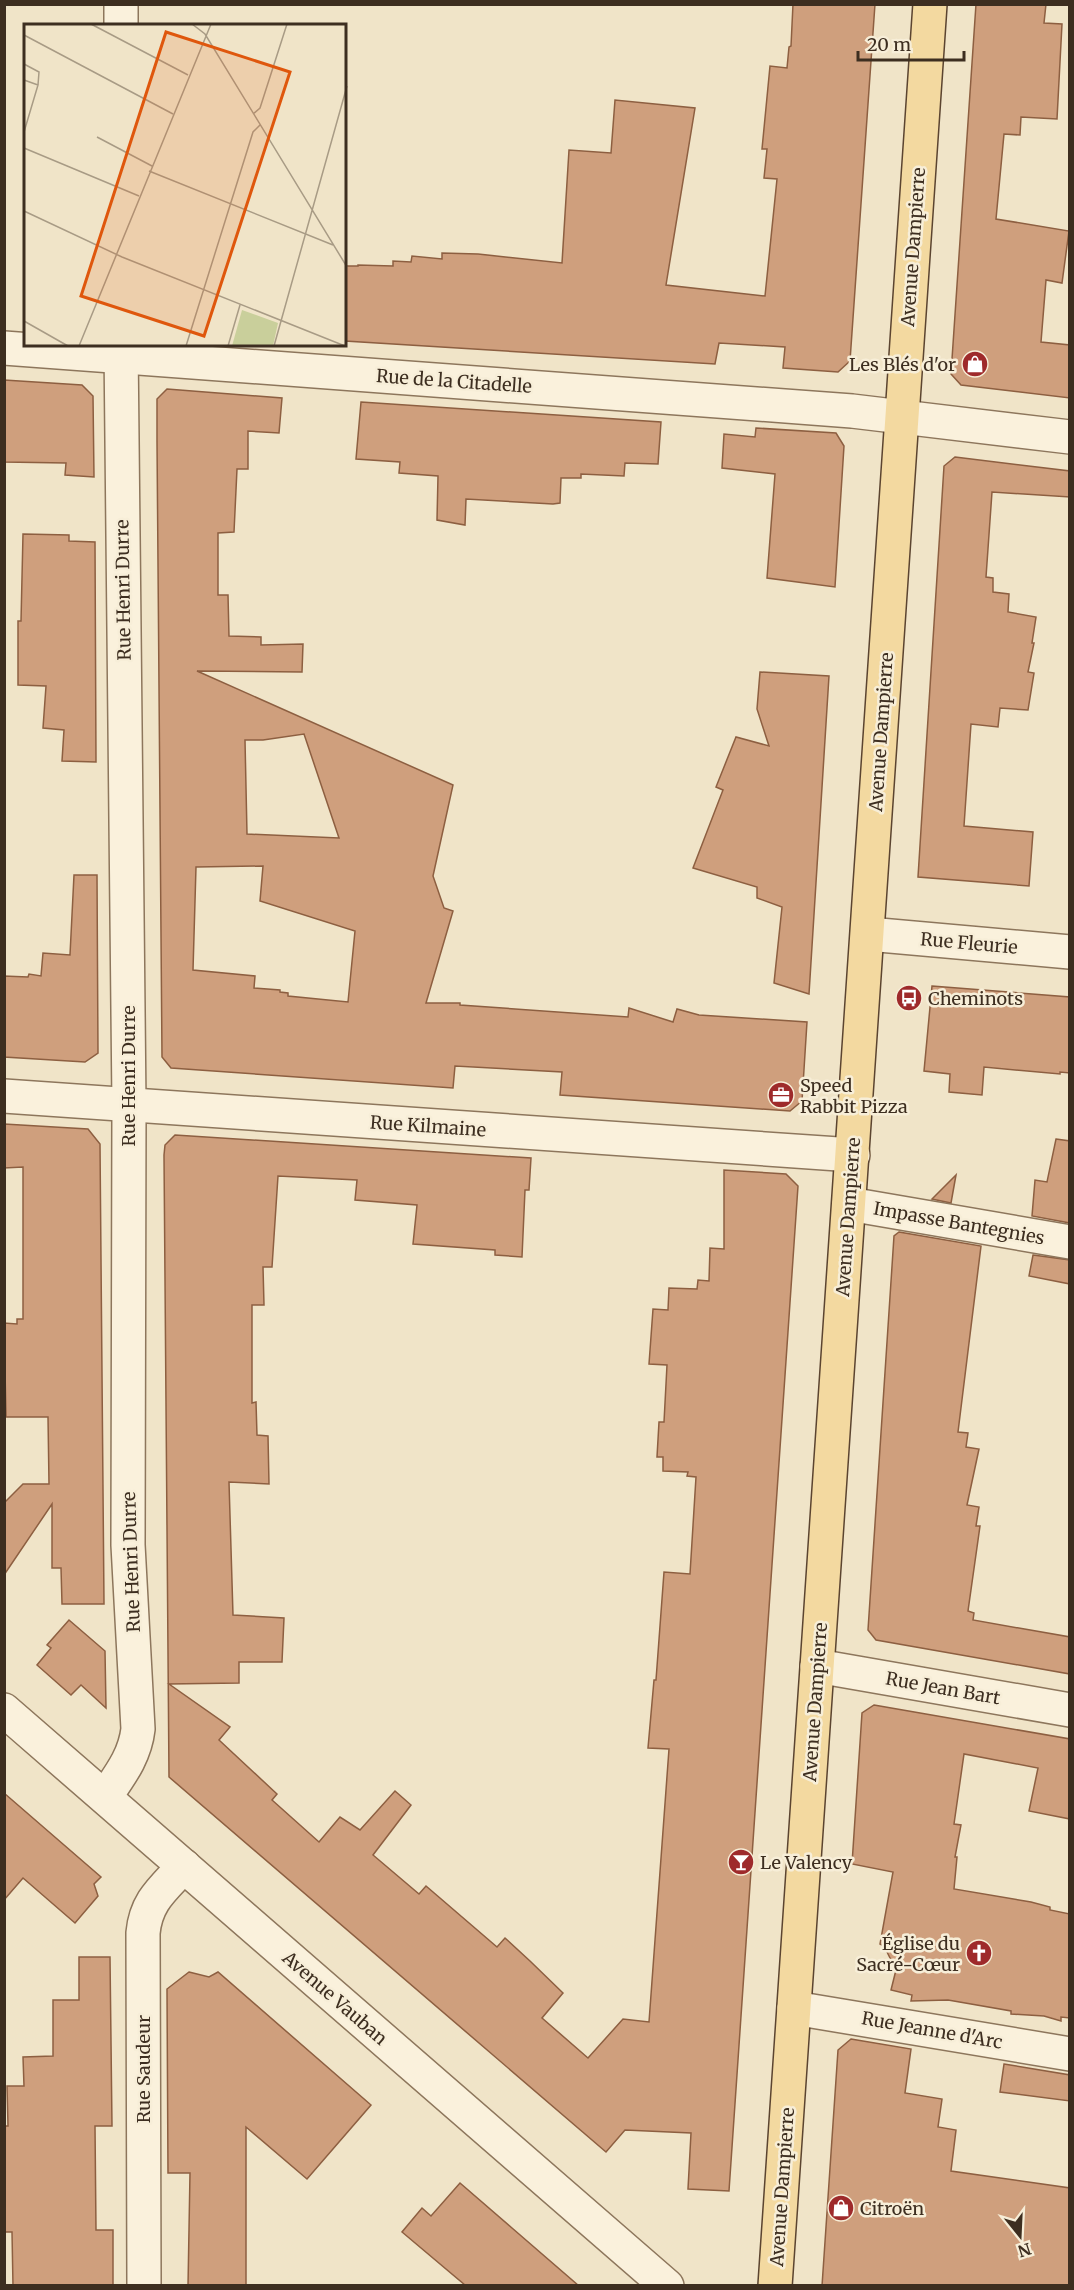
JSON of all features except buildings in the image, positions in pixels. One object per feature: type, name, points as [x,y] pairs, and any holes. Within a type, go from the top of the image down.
[{"type":"main road","name":"Avenue Dampierre","points":[[775,2286],[930,4]]},
{"type":"street","points":[[121,4],[121,24]]},
{"type":"street","name":"Rue de la Citadelle","points":[[4,348],[121,350],[903,416],[1070,437]]},
{"type":"street","name":"Rue Henri Durre","points":[[105,1797],[131,1759],[138,1729],[128,1545],[129,1105],[121,350]]},
{"type":"street","name":"Rue Fleurie","points":[[868,934],[1070,952]]},
{"type":"street","name":"Rue Kilmaine","points":[[4,1096],[852,1155]]},
{"type":"street","name":"Impasse Bantegnies","points":[[849,1204],[1070,1242]]},
{"type":"street","name":"Rue Jean Bart","points":[[817,1666],[1070,1710]]},
{"type":"street","name":"Avenue Vauban","points":[[4,1710],[667,2286]]},
{"type":"street","name":"Rue Saudeur","points":[[144,2286],[142,1933],[144,1918],[149,1906],[184,1866]]},
{"type":"street","name":"Rue Jeanne d'Arc","points":[[794,2008],[1070,2054]]},
{"type":"place","name":"Les Blés d'or","points":[[975,364]]},
{"type":"place","name":"Cheminots","points":[[909,998]]},
{"type":"place","name":"Speed Rabbit Pizza","points":[[781,1095]]},
{"type":"place","name":"Le Valency","points":[[741,1862]]},
{"type":"place","name":"Église du Sacré-Cœur","points":[[979,1953]]},
{"type":"place","name":"Citroën","points":[[841,2208]]}]
